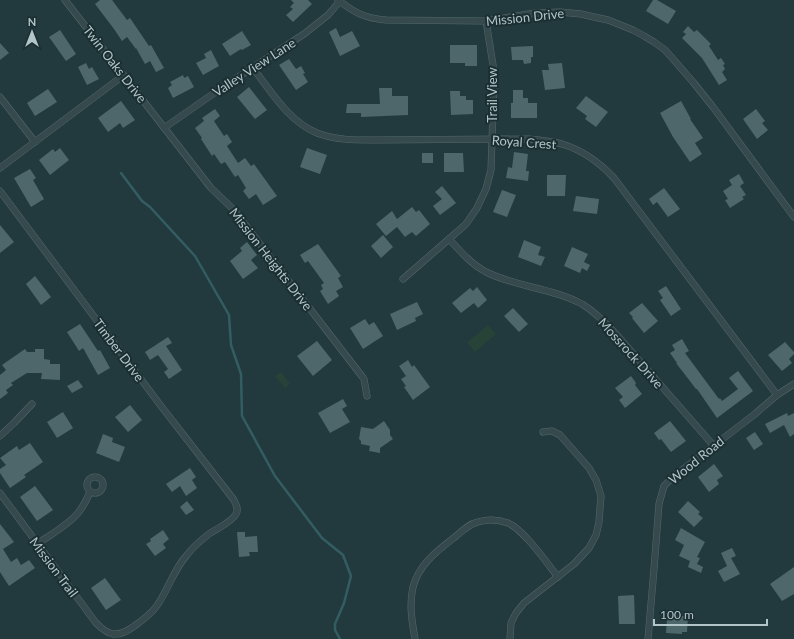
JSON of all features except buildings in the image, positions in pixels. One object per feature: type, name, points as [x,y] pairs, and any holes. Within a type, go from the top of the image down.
[{"type":"street","name":"Twin Oaks Drive","points":[[65,0],[164,128]]},
{"type":"street","name":"Mission Drive","points":[[339,1],[359,15],[375,19],[486,21],[535,13],[571,12],[608,20],[633,30],[665,50],[693,82],[794,217]]},
{"type":"street","name":"Valley View Lane","points":[[164,128],[252,67],[304,34],[328,15],[339,1]]},
{"type":"street","name":"Trail View","points":[[403,279],[466,224],[482,199],[489,180],[491,170],[494,75],[486,21]]},
{"type":"street","name":"Royal Crest","points":[[252,67],[291,116],[303,125],[328,136],[373,140],[528,139],[562,144],[588,156],[606,170],[618,185],[777,395]]},
{"type":"street","points":[[0,168],[124,76]]},
{"type":"street","points":[[0,97],[35,142]]},
{"type":"street","name":"Mission Heights Drive","points":[[164,128],[212,188],[233,209],[361,375],[364,379],[367,396]]},
{"type":"street","name":"Timber Drive","points":[[0,191],[161,406],[234,500],[238,510],[232,519],[209,534],[193,547],[185,556],[172,576],[161,599],[149,614],[127,631],[120,634],[113,634]]},
{"type":"street","name":"Mossrock Drive","points":[[449,240],[467,258],[486,272],[506,280],[569,298],[582,304],[606,322],[713,446]]},
{"type":"street","name":"Wood Road","points":[[648,639],[660,498],[664,486],[673,477],[755,414],[777,395],[794,384]]},
{"type":"street","points":[[0,436],[32,404]]},
{"type":"street","points":[[510,639],[511,623],[516,613],[524,603],[574,564],[589,548],[596,535],[599,522],[601,496],[596,480],[589,468],[560,435],[552,431],[543,432]]},
{"type":"street","points":[[37,544],[60,529],[77,514],[86,502],[90,492]]},
{"type":"street","name":"Mission Trail","points":[[0,493],[96,623],[106,632],[113,634]]},
{"type":"street","points":[[414,639],[411,599],[413,586],[418,575],[424,564],[433,555],[469,526],[477,522],[487,520],[498,521],[516,528],[524,534],[558,577]]},
{"type":"green space","points":[[488,325],[496,334],[475,352],[467,342]]},
{"type":"green space","points":[[281,372],[290,384],[285,388],[275,376]]},
{"type":"waterway","points":[[121,173],[142,201],[150,207],[195,256],[229,315],[231,345],[241,374],[242,416],[275,476],[322,538],[343,555],[351,576],[344,603],[335,624],[335,630],[340,639]]}]
